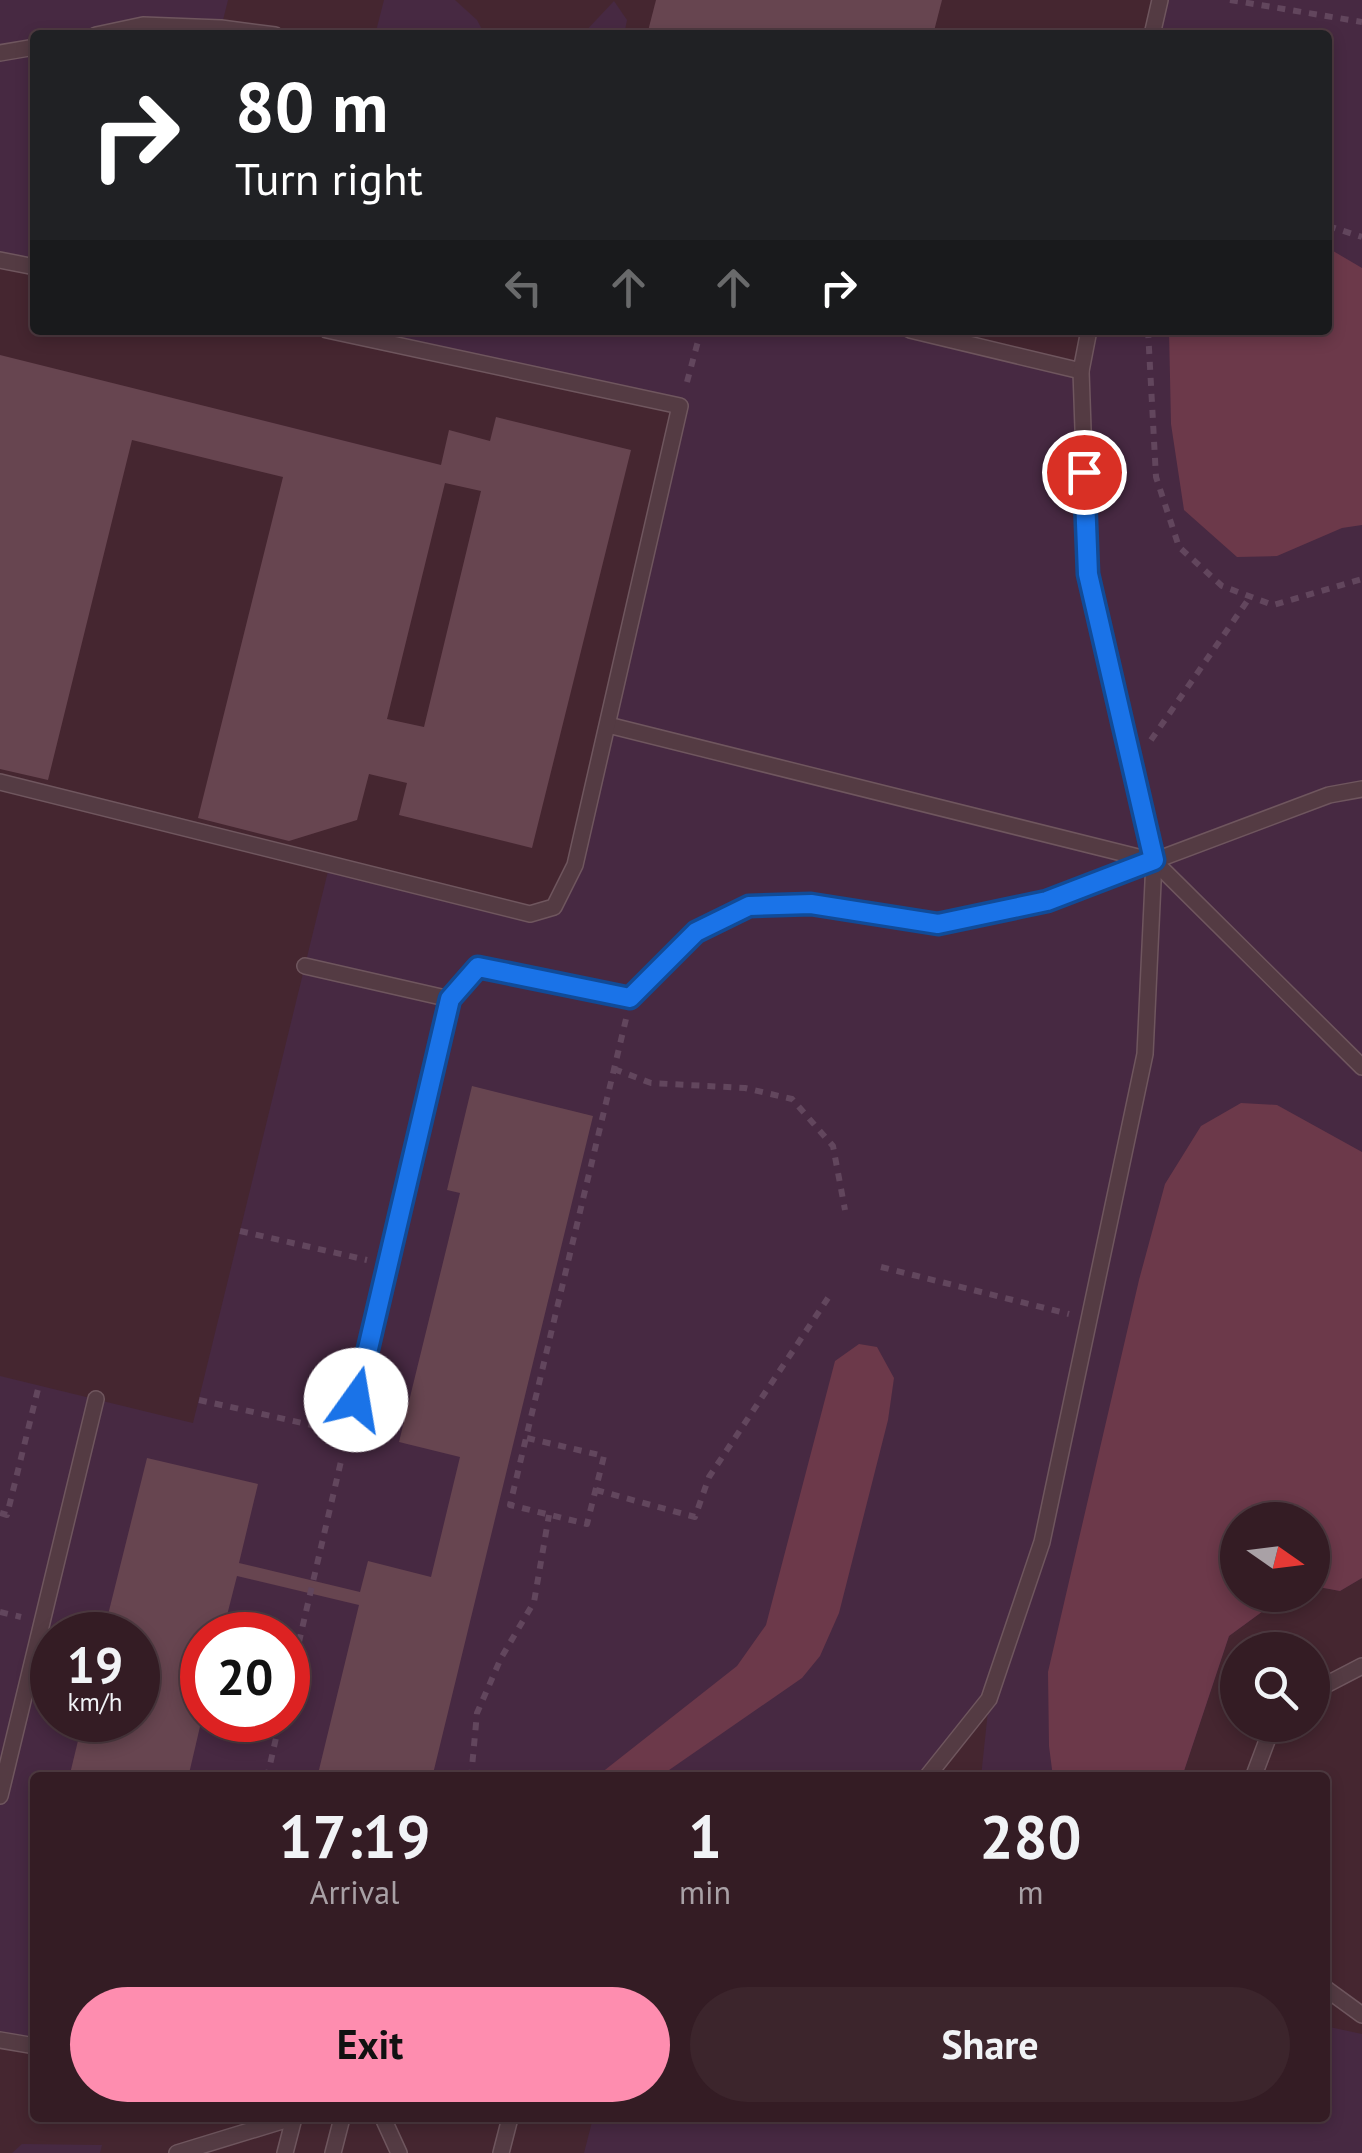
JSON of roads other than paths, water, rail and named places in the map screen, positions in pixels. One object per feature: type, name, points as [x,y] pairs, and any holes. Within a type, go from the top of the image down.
[{"type":"lane","points":[[1153,30],[1160,0]]},
{"type":"lane","points":[[120,30],[144,25],[236,30]]},
{"type":"lane","points":[[0,53],[30,49]]},
{"type":"lane","points":[[0,260],[30,266]]},
{"type":"lane","points":[[0,782],[530,914],[554,906],[575,865],[680,406],[350,335]]},
{"type":"lane","points":[[931,335],[1081,371]]},
{"type":"lane","points":[[931,1772],[989,1699],[1042,1542],[1145,1054],[1154,860],[1088,574],[1081,371],[1089,335]]},
{"type":"lane","points":[[608,724],[1154,860],[1362,1067]]},
{"type":"lane","points":[[348,1434],[450,999],[478,967],[630,998],[696,932],[749,906],[811,904],[938,924],[1047,901],[1328,795],[1362,789]]},
{"type":"lane","points":[[305,966],[450,999]]},
{"type":"lane","points":[[0,1796],[96,1400]]},
{"type":"lane","points":[[1330,1683],[1362,1666]]},
{"type":"lane","points":[[1255,1772],[1266,1742]]},
{"type":"lane","points":[[1330,1992],[1362,2015]]},
{"type":"lane","points":[[0,2040],[30,2045]]},
{"type":"lane","points":[[178,2153],[280,2122]]},
{"type":"lane","points":[[284,2153],[292,2122]]},
{"type":"lane","points":[[333,2153],[341,2122]]},
{"type":"lane","points":[[385,2122],[398,2153]]},
{"type":"lane","points":[[501,2153],[509,2122]]}]
